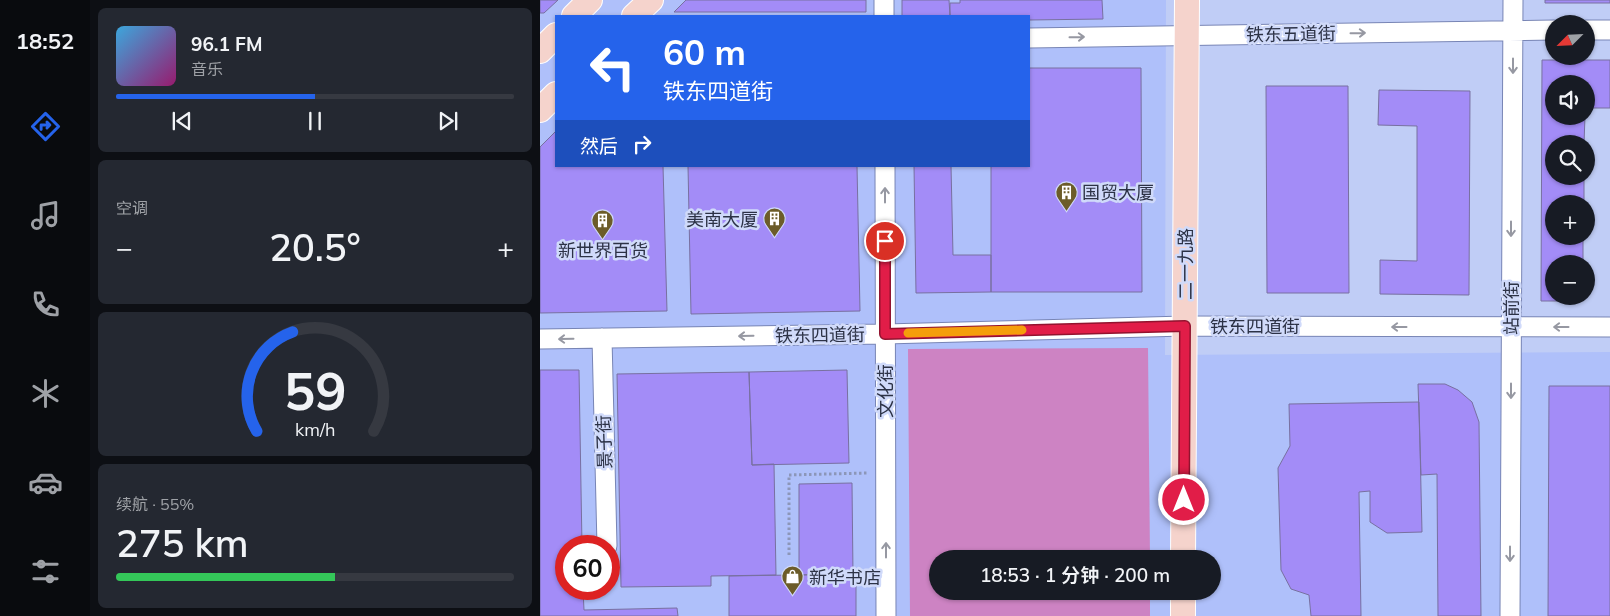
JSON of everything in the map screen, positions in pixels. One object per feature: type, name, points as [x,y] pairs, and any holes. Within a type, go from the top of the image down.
[{"type":"main road","points":[[575,15],[590,0]]},
{"type":"main road","points":[[635,15],[651,0]]},
{"type":"main road","name":"二一九路","points":[[1183,550],[1187,0]]},
{"type":"main road","points":[[540,110],[555,95]]},
{"type":"main road","points":[[1183,600],[1183,616]]},
{"type":"street","points":[[884,0],[884,15]]},
{"type":"street","name":"站前街","points":[[1510,616],[1513,0]]},
{"type":"street","name":"铁东五道街","points":[[1030,38],[1545,30]]},
{"type":"street","points":[[1595,30],[1610,30]]},
{"type":"street","name":"文化街","points":[[885,167],[886,616]]},
{"type":"street","name":"铁东四道街","points":[[540,339],[885,334],[1185,326],[1610,327]]},
{"type":"street","name":"景子街","points":[[602,338],[607,535]]},
{"type":"path","points":[[789,555],[789,475],[886,473]]},
{"type":"shaded area","points":[[540,0],[1166,0],[1165,355],[1610,352],[1610,616],[540,616]]},
{"type":"shaded area","points":[[1148,348],[1150,550],[929,550],[929,600],[1150,600],[1150,616],[910,616],[908,349]]},
{"type":"building","points":[[540,0],[558,0],[544,13],[540,13]]},
{"type":"building","points":[[686,0],[866,0],[866,12],[674,12]]},
{"type":"building","points":[[902,0],[949,0],[950,15],[902,15]]},
{"type":"building","points":[[960,0],[1102,0],[1103,19],[1030,20],[1030,15],[950,15],[950,3],[960,3]]},
{"type":"building","points":[[1545,0],[1610,0],[1610,3],[1545,3]]},
{"type":"building","points":[[1542,60],[1545,60],[1545,65],[1595,65],[1595,60],[1610,60],[1610,108],[1595,108],[1595,75],[1545,75],[1545,125],[1585,125],[1584,135],[1545,135],[1545,185],[1584,185],[1584,195],[1545,195],[1545,245],[1583,245],[1583,255],[1545,255],[1545,301],[1541,301]]},
{"type":"building","name":"国贸大厦","points":[[1030,68],[1141,68],[1142,292],[991,292],[991,167],[1030,167]]},
{"type":"building","points":[[1266,86],[1348,86],[1349,293],[1267,293]]},
{"type":"building","points":[[1379,90],[1470,91],[1469,295],[1380,294],[1380,260],[1417,261],[1417,126],[1378,125]]},
{"type":"building","name":"新世界百货","points":[[555,132],[555,167],[663,167],[667,311],[540,313],[540,147]]},
{"type":"building","name":"美南大厦","points":[[688,167],[857,167],[860,311],[691,314]]},
{"type":"building","points":[[914,167],[951,167],[953,255],[991,255],[991,292],[916,293]]},
{"type":"building","points":[[540,370],[579,370],[582,535],[555,535],[555,600],[584,600],[584,610],[677,608],[678,616],[540,616]]},
{"type":"building","points":[[847,370],[849,463],[752,465],[749,372]]},
{"type":"building","points":[[749,372],[752,465],[774,464],[776,575],[711,576],[711,586],[621,587],[617,374]]},
{"type":"building","points":[[1418,384],[1445,384],[1458,390],[1472,402],[1479,422],[1481,616],[1438,616],[1437,474],[1421,475]]},
{"type":"building","points":[[1549,386],[1610,386],[1610,616],[1548,616]]},
{"type":"building","points":[[1419,402],[1422,532],[1387,533],[1370,522],[1370,491],[1359,492],[1361,616],[1311,616],[1309,595],[1291,589],[1281,570],[1278,468],[1290,446],[1289,404]]},
{"type":"building","points":[[852,483],[853,574],[799,575],[799,484]]},
{"type":"building","name":"新华书店","points":[[856,574],[856,616],[729,616],[729,576]]},
{"type":"slow traffic","points":[[908,333],[1022,330]]},
{"type":"place","name":"国贸大厦","points":[[1066,211]]},
{"type":"place","name":"美南大厦","points":[[774,238]]},
{"type":"place","name":"新世界百货","points":[[603,239]]},
{"type":"place","name":"新华书店","points":[[793,596]]},
{"type":"route","points":[[885,241],[885,334],[1185,326],[1184,500]]}]
